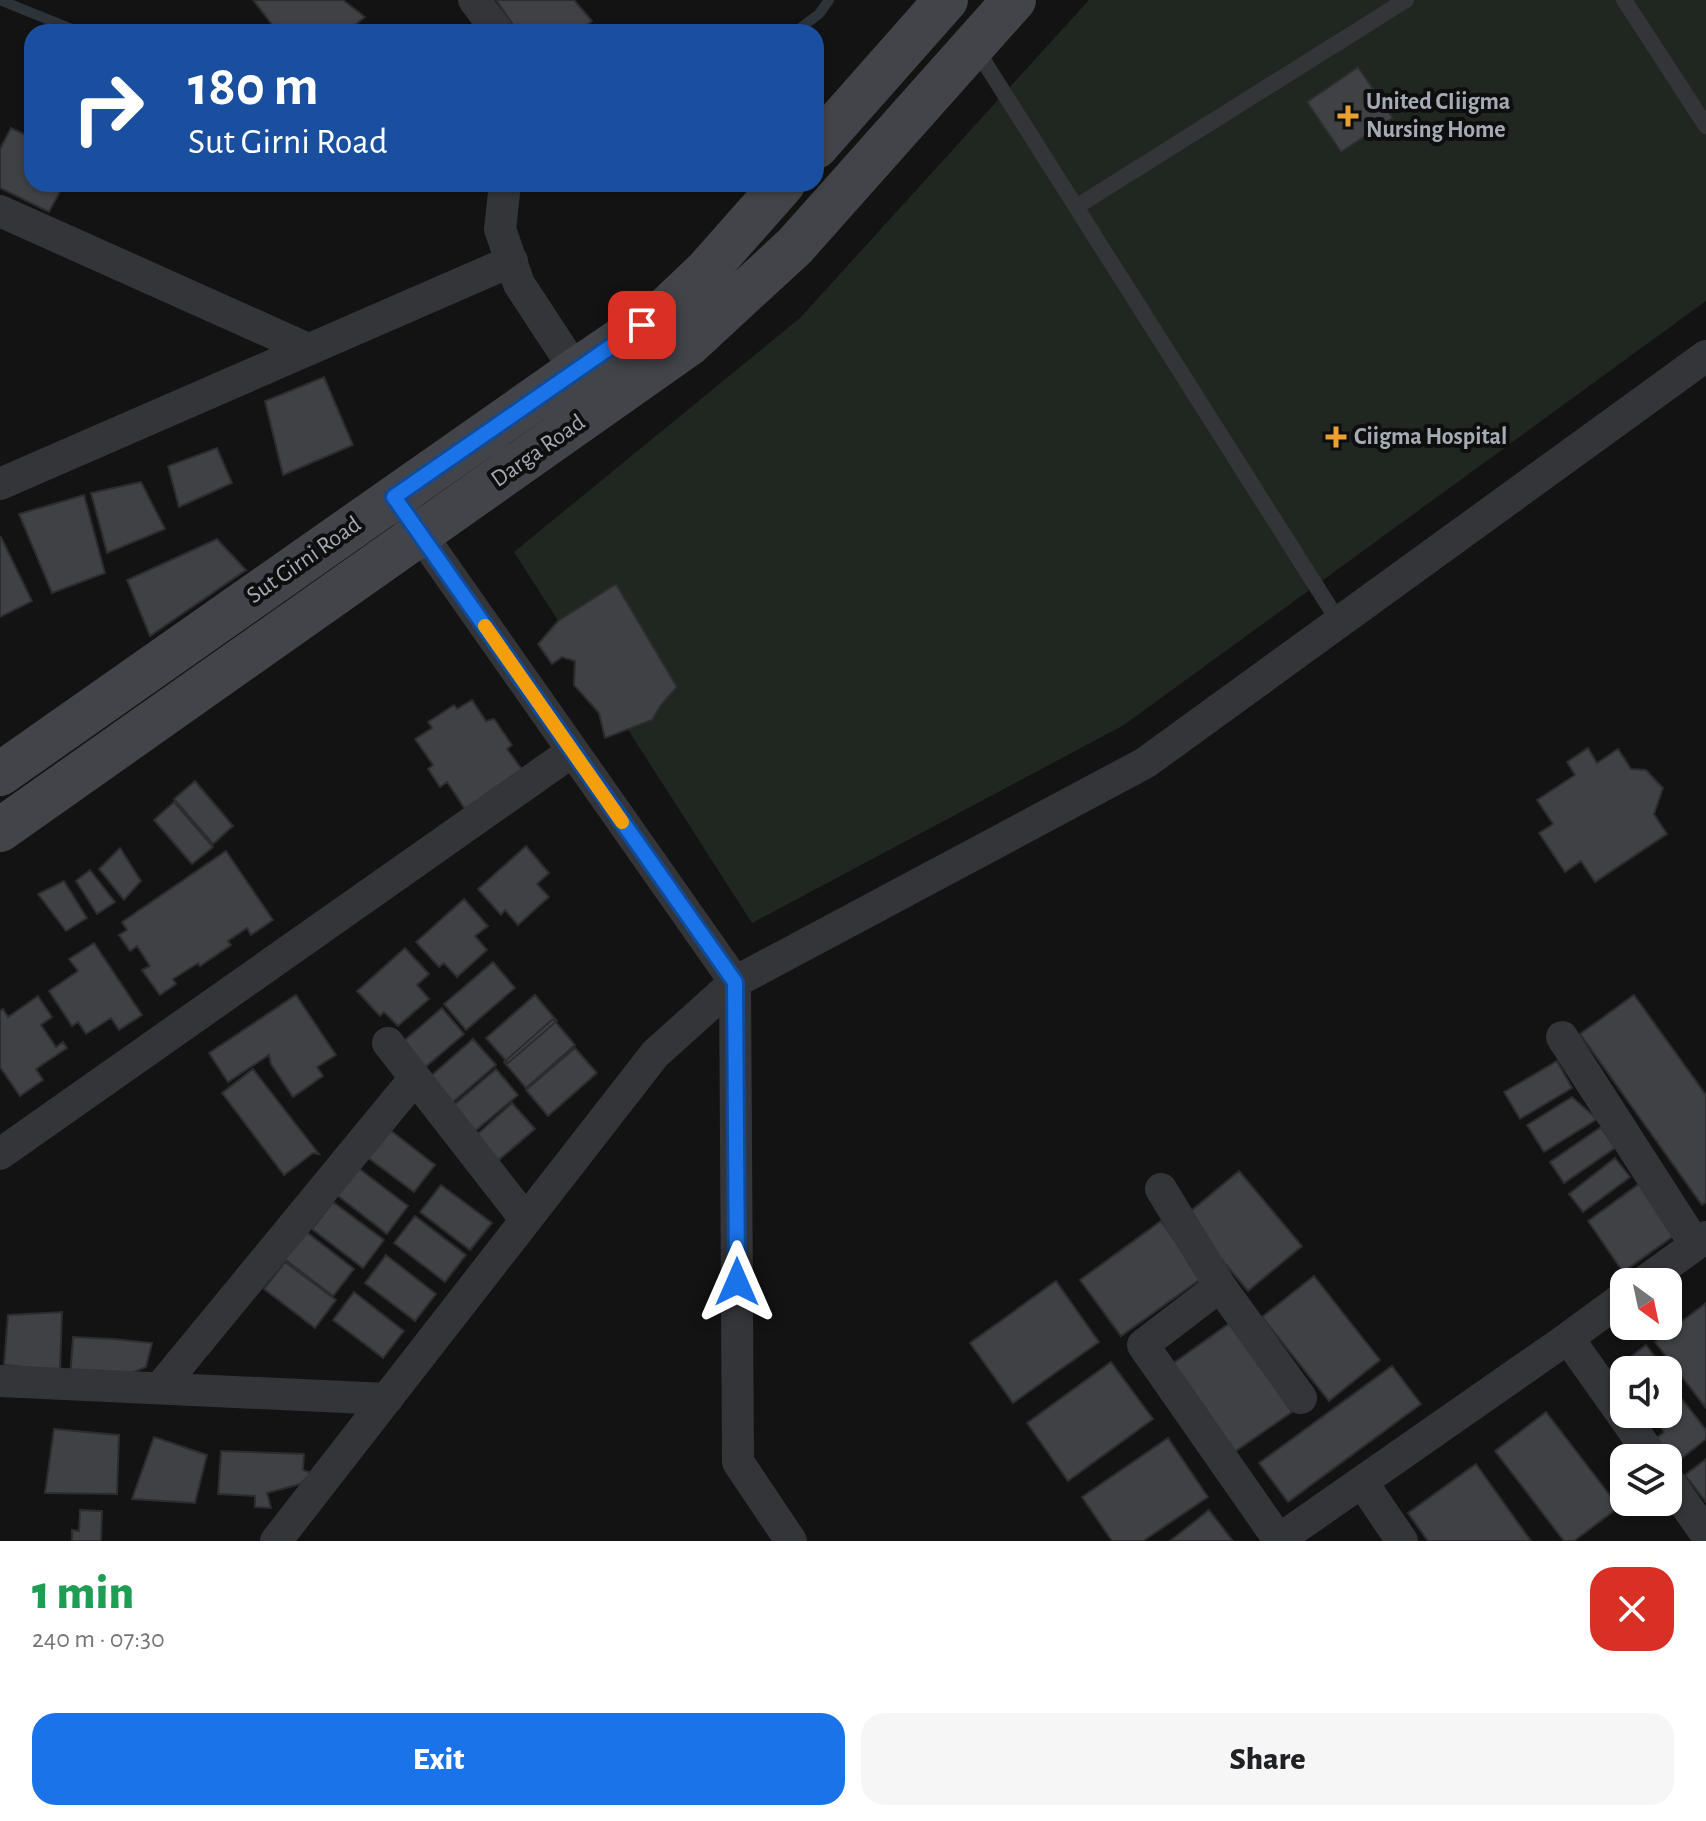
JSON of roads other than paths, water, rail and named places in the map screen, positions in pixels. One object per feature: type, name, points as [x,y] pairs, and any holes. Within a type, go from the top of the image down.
[{"type":"main road","points":[[824,138],[946,0]]},
{"type":"main road","name":"Darga Road","points":[[0,830],[689,344],[795,246],[1014,0]]},
{"type":"main road","name":"Sut Girni Road","points":[[0,774],[666,309],[706,271],[776,192]]},
{"type":"street","points":[[474,0],[492,24]]},
{"type":"street","points":[[504,192],[500,229],[519,284],[599,408]]},
{"type":"street","points":[[0,211],[308,349]]},
{"type":"street","points":[[1,479],[512,261]]},
{"type":"street","points":[[276,1541],[655,1054],[735,982],[1145,763],[1706,356]]},
{"type":"street","points":[[394,497],[735,982],[738,1462],[791,1541]]},
{"type":"street","points":[[0,1154],[573,751]]},
{"type":"street","points":[[1562,1037],[1701,1241],[1663,1268]]},
{"type":"street","points":[[388,1043],[526,1220]]},
{"type":"street","points":[[160,1388],[415,1078]]},
{"type":"street","points":[[1161,1189],[1220,1286],[1301,1398]]},
{"type":"street","points":[[1220,1286],[1143,1345],[1278,1540],[1610,1307]]},
{"type":"street","points":[[1568,1338],[1643,1444]]},
{"type":"street","points":[[0,1381],[387,1399]]},
{"type":"street","points":[[1362,1482],[1402,1541]]},
{"type":"street","points":[[1682,1500],[1706,1534]]},
{"type":"lane","points":[[1076,207],[1406,0]]},
{"type":"lane","points":[[1624,0],[1706,126]]},
{"type":"lane","points":[[973,46],[1339,622]]},
{"type":"waterway","points":[[0,0],[59,24]]},
{"type":"waterway","points":[[806,24],[819,14],[829,0]]},
{"type":"place","name":"United CIiigma Nursing Home","points":[[1348,116]]},
{"type":"place","name":"Ciigma Hospital","points":[[1336,437]]}]
